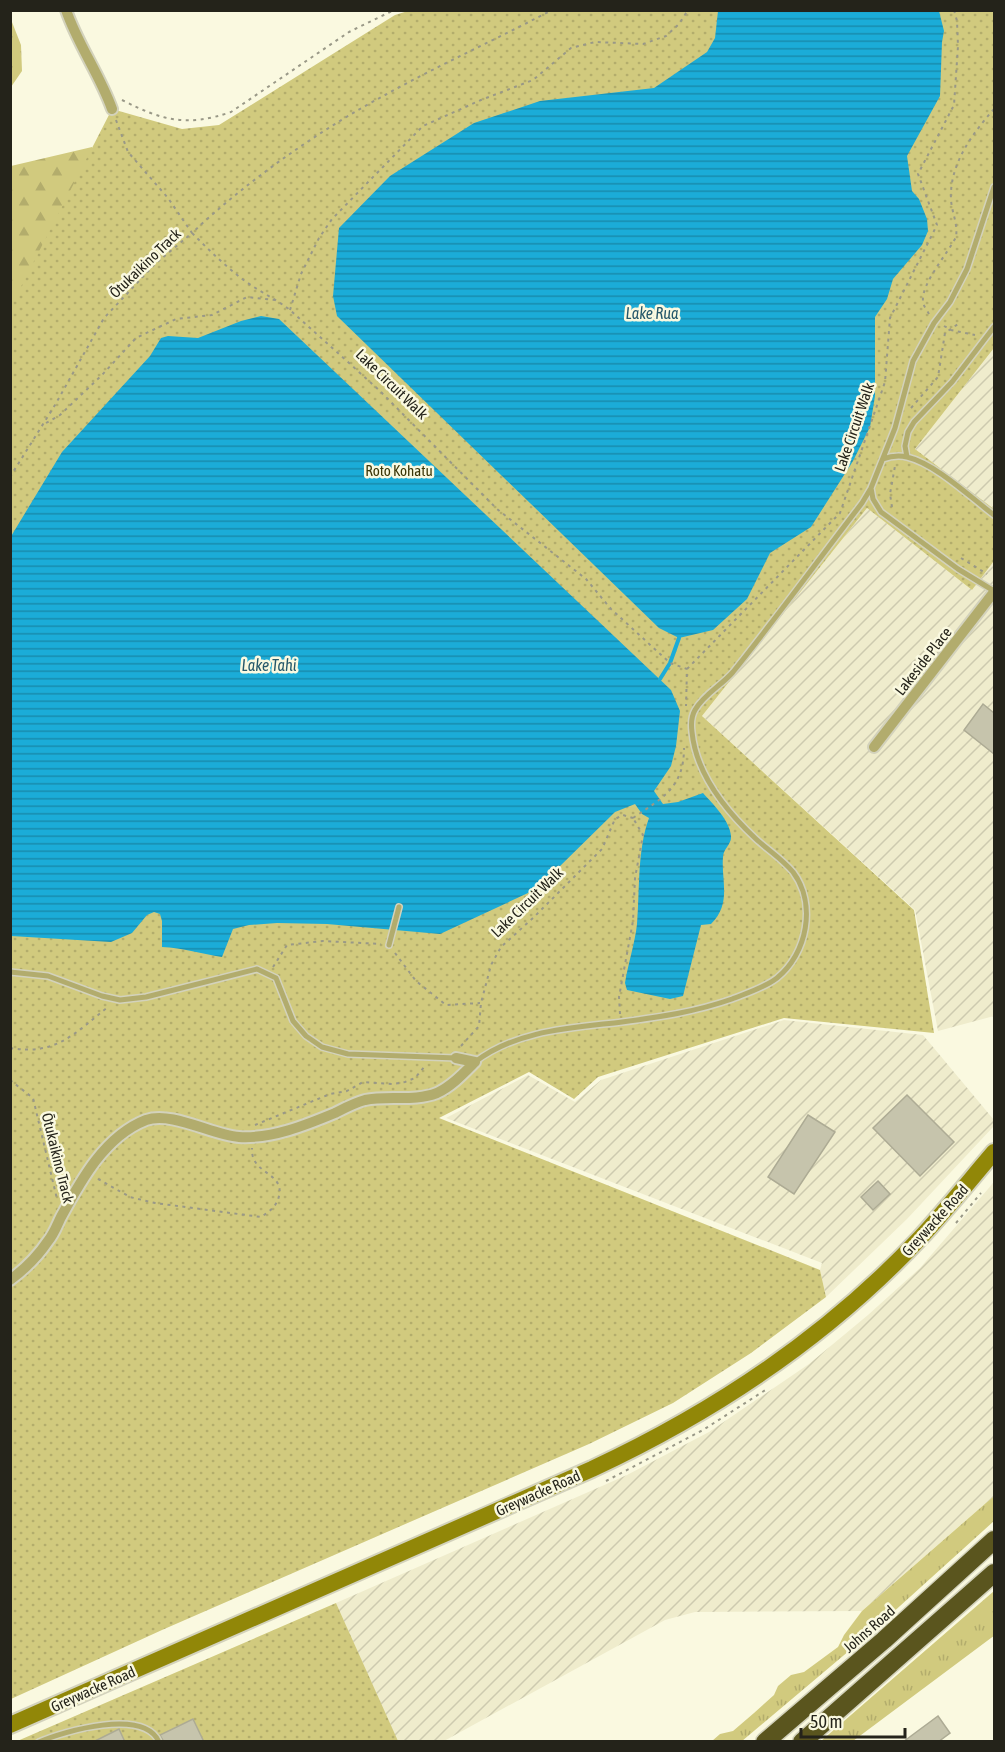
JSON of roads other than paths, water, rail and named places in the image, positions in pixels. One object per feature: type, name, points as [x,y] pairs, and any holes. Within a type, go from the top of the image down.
[{"type":"highway","name":"Johns Road","points":[[765,1742],[868,1654],[994,1540]]},
{"type":"highway","points":[[802,1742],[994,1573]]},
{"type":"street","points":[[66,10],[83,50],[105,89],[112,109]]},
{"type":"street","name":"Lakeside Place","points":[[874,747],[994,591]]},
{"type":"street","points":[[456,1058],[475,1062]]},
{"type":"street","points":[[10,1280],[39,1254],[50,1239],[87,1173],[114,1140],[148,1120],[159,1118],[225,1135],[251,1137],[296,1128],[365,1100],[409,1098],[437,1093],[475,1062]]},
{"type":"street","name":"Greywacke Road","points":[[10,1725],[592,1469],[635,1449],[712,1407],[784,1358],[850,1305],[921,1238],[994,1152]]},
{"type":"lane","points":[[475,1062],[491,1050],[523,1037],[563,1029],[702,1010],[755,990],[777,978],[802,944],[806,905],[794,873],[740,823],[717,794],[698,761],[691,724],[693,713],[699,704],[732,672],[871,488],[902,405],[913,361],[934,323],[950,302],[967,269],[994,187]]},
{"type":"lane","points":[[907,457],[905,446],[914,422],[952,382],[994,327]]},
{"type":"lane","points":[[883,459],[893,456],[907,457],[932,469],[994,515]]},
{"type":"lane","points":[[871,488],[873,499],[881,512],[958,569],[994,591]]},
{"type":"lane","points":[[389,945],[399,907]]},
{"type":"lane","points":[[10,972],[48,976],[102,996],[117,999],[146,997],[257,969],[276,978],[293,1021],[306,1036],[322,1047],[348,1054],[456,1058]]},
{"type":"lane","points":[[39,1742],[68,1731],[105,1725],[124,1725],[147,1729],[157,1736],[159,1742]]},
{"type":"water","name":"Lake Rua","points":[[718,11],[939,11],[944,31],[940,96],[907,156],[912,191],[919,199],[927,219],[928,231],[922,245],[893,279],[887,299],[875,317],[875,396],[870,427],[853,461],[811,527],[770,553],[747,599],[713,630],[679,638],[659,628],[337,316],[333,296],[339,228],[390,176],[474,123],[540,101],[654,88],[707,52],[715,38]]},
{"type":"water","name":"Lake Tahi","points":[[261,316],[279,319],[671,690],[680,711],[676,746],[671,766],[654,791],[663,804],[678,802],[703,793],[724,819],[731,836],[723,857],[724,892],[721,908],[711,924],[701,925],[683,996],[670,999],[627,990],[625,983],[636,931],[642,844],[649,818],[642,814],[635,804],[615,812],[557,869],[528,893],[440,934],[327,924],[249,925],[233,929],[222,957],[162,947],[162,921],[160,914],[154,912],[147,915],[132,933],[111,942],[11,936],[10,538],[62,452],[150,356],[161,338],[168,336],[198,338],[241,321]]},
{"type":"waterway","points":[[660,679],[670,663],[679,638]]},
{"type":"park label","name":"Roto Kohatu","points":[[399,470]]}]
